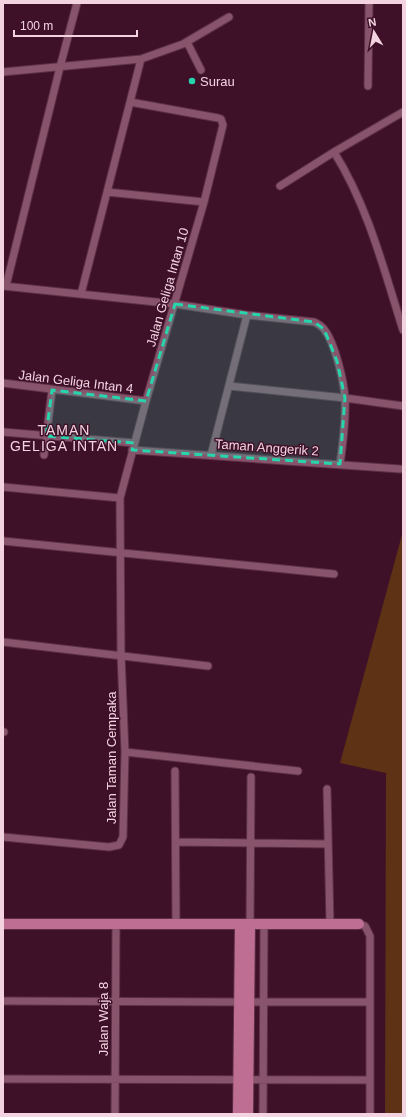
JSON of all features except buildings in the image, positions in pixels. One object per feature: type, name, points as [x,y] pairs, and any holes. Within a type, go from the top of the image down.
[{"type":"street","points":[[77,3],[5,286],[175,304],[247,315],[314,322],[320,325],[327,335],[337,361],[345,398],[344,428],[340,464]]},
{"type":"street","points":[[368,86],[369,3]]},
{"type":"street","points":[[3,72],[141,59],[187,42],[229,17]]},
{"type":"street","points":[[187,42],[201,70]]},
{"type":"street","points":[[81,294],[141,59]]},
{"type":"street","name":"Jalan Geliga Intan 10","points":[[120,552],[120,498],[146,401],[204,202],[223,125],[221,119],[130,102]]},
{"type":"street","points":[[280,186],[334,152],[403,112]]},
{"type":"street","points":[[334,152],[348,174],[355,189],[375,244],[403,330]]},
{"type":"street","points":[[107,192],[204,202]]},
{"type":"street","points":[[211,454],[247,315]]},
{"type":"street","name":"Jalan Geliga Intan 4","points":[[3,383],[146,401]]},
{"type":"street","points":[[229,386],[345,398],[403,406]]},
{"type":"street","points":[[44,455],[52,390]]},
{"type":"street","name":"Taman Anggerik 2","points":[[3,432],[133,447],[400,469]]},
{"type":"street","points":[[3,487],[120,498]]},
{"type":"street","points":[[3,541],[334,574]]},
{"type":"street","name":"Jalan Taman Cempaka","points":[[3,837],[109,847],[119,845],[123,837],[125,752],[121,655],[120,552]]},
{"type":"street","points":[[3,642],[208,666]]},
{"type":"street","points":[[125,752],[298,771]]},
{"type":"street","points":[[175,771],[176,924]]},
{"type":"street","points":[[238,1114],[243,1080],[245,924],[250,842],[251,777]]},
{"type":"street","points":[[327,789],[330,924]]},
{"type":"street","points":[[176,842],[328,844]]},
{"type":"street","points":[[3,924],[359,924],[365,926],[370,936],[370,1114]]},
{"type":"street","name":"Jalan Waja 8","points":[[115,1114],[116,924]]},
{"type":"street","points":[[263,1114],[264,924]]},
{"type":"street","points":[[3,1001],[370,1002]]},
{"type":"street","points":[[3,1079],[370,1080]]},
{"type":"street","points":[[243,1080],[248,1114]]},
{"type":"highlighted area","points":[[175,304],[314,322],[324,329],[337,361],[345,398],[340,464],[132,450],[134,443],[46,436],[52,390],[146,401]]},
{"type":"shaded area","points":[[403,531],[403,1114],[385,1114],[386,773],[340,763]]},
{"type":"place","name":"Surau","points":[[192,81]]},
{"type":"district","name":"TAMAN GELIGA INTAN","points":[[64,438]]}]
